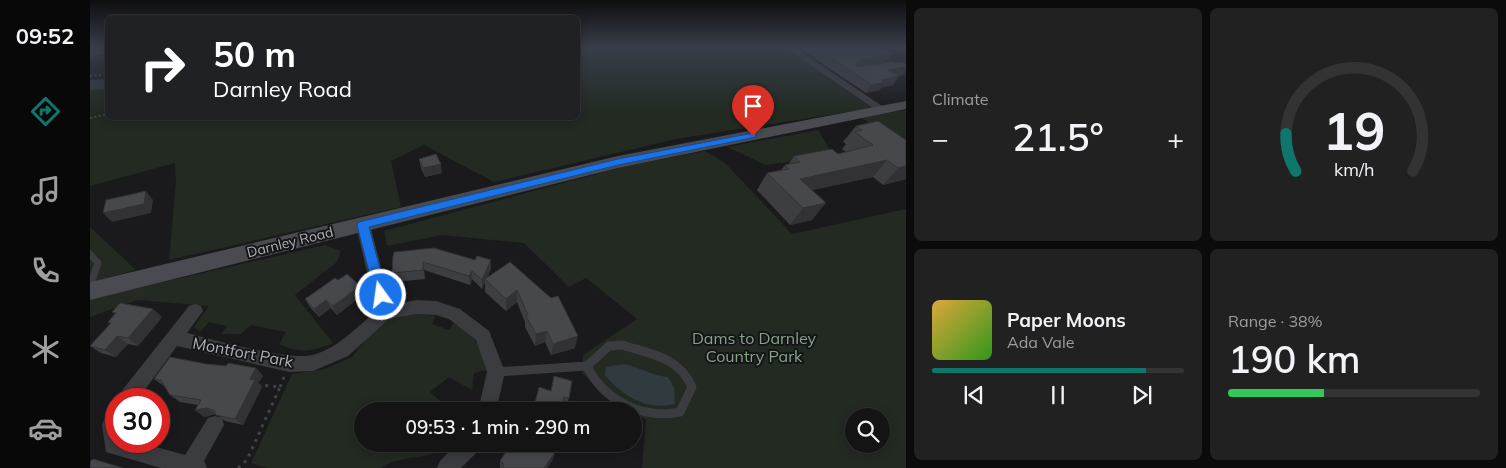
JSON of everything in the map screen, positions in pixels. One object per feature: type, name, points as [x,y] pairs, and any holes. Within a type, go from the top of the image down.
[{"type":"main road","name":"Darnley Road","points":[[90,291],[667,151],[906,105]]},
{"type":"street","points":[[821,69],[883,110]]},
{"type":"street","points":[[363,225],[385,313],[417,307],[436,308],[454,314],[474,326],[484,336],[496,372],[489,402]]},
{"type":"street","name":"Montfort Park","points":[[135,388],[195,311]]},
{"type":"street","name":"Montfort Park","points":[[174,338],[289,364],[313,362],[342,350],[385,313]]},
{"type":"street","points":[[140,453],[193,467],[215,425]]},
{"type":"street","points":[[446,468],[463,452]]},
{"type":"lane","points":[[90,254],[98,263],[90,286]]},
{"type":"lane","points":[[496,372],[587,366],[609,346],[622,344],[667,359],[686,372],[692,387],[680,412],[663,416],[634,409],[609,395],[589,373],[587,366]]},
{"type":"path","points":[[90,76],[105,74]]},
{"type":"path","points":[[90,118],[105,115]]},
{"type":"path","points":[[238,468],[247,460],[280,387],[260,385]]},
{"type":"green space","points":[[580,69],[816,69],[873,108],[676,139],[494,182],[424,145],[391,161],[401,207],[169,260],[176,181],[175,163],[90,186],[90,87],[105,86],[105,120],[580,120]]},
{"type":"green space","points":[[906,110],[906,147],[860,117]]},
{"type":"green space","points":[[818,130],[829,148],[816,158],[766,165],[727,147]]},
{"type":"green space","name":"Dams to Darnley Country Park","points":[[705,151],[725,163],[792,234],[906,209],[906,468],[642,468],[646,420],[642,418],[642,402],[615,402],[608,398],[582,373],[583,355],[637,319],[586,278],[569,287],[524,243],[442,235],[387,246],[384,231],[623,167]]},
{"type":"green space","points":[[90,227],[136,270],[90,282]]},
{"type":"green space","points":[[325,245],[341,251],[337,262],[295,295],[333,343],[312,350],[294,349],[279,344],[286,332],[251,325],[241,334],[221,334],[227,326],[209,322],[200,332],[194,327],[209,306],[137,300],[90,317],[90,299]]},
{"type":"green space","points":[[417,314],[436,316],[432,324],[449,330],[454,322],[468,332],[476,342],[482,353],[486,370],[474,373],[472,390],[449,377],[430,392],[441,402],[354,402],[354,452],[438,452],[398,460],[381,468],[268,468],[251,463],[292,374],[325,369],[352,357],[368,337],[389,319]]},
{"type":"shaded area","points":[[624,364],[668,377],[674,387],[675,404],[655,405],[636,400],[612,383],[605,375],[606,367]]},
{"type":"building","points":[[848,69],[895,69],[888,70],[899,76],[881,80],[885,82],[872,85]]},
{"type":"building","points":[[878,121],[906,140],[906,166],[898,168],[887,160],[800,179],[826,203],[803,208],[767,173],[789,169],[785,165],[800,162],[794,156],[832,149],[838,154],[873,145],[855,132],[862,130],[856,126]]},
{"type":"building","points":[[436,154],[441,164],[423,168],[419,159]]},
{"type":"building","points":[[146,191],[144,204],[103,213],[106,200]]},
{"type":"building","points":[[434,248],[475,260],[477,256],[491,260],[482,280],[472,271],[469,276],[423,262],[423,270],[392,273],[394,252]]},
{"type":"building","points":[[510,262],[551,298],[558,296],[578,336],[553,344],[547,331],[536,334],[526,316],[528,315],[517,290],[506,299],[485,279]]},
{"type":"building","points":[[347,274],[360,286],[333,306],[326,300],[314,309],[305,299],[335,278],[338,280]]},
{"type":"building","points":[[120,303],[153,309],[128,338],[117,336],[105,350],[90,346],[111,323],[108,322],[116,313],[112,312]]},
{"type":"building","points":[[170,357],[206,364],[226,366],[228,363],[256,368],[250,379],[255,380],[235,419],[216,415],[214,410],[207,408],[195,410],[201,400],[170,395],[170,388],[166,388],[161,380],[154,379]]},
{"type":"building","points":[[554,376],[572,381],[569,398],[564,397],[563,402],[535,402],[539,387],[551,391]]},
{"type":"building","points":[[506,452],[555,452],[544,468],[502,468],[504,464],[500,461]]},
{"type":"building","points":[[93,459],[123,468],[90,468],[90,462]]},
{"type":"waterway","points":[[90,85],[105,84]]},
{"type":"route","points":[[381,295],[363,225],[618,162],[667,151],[753,136]]}]
